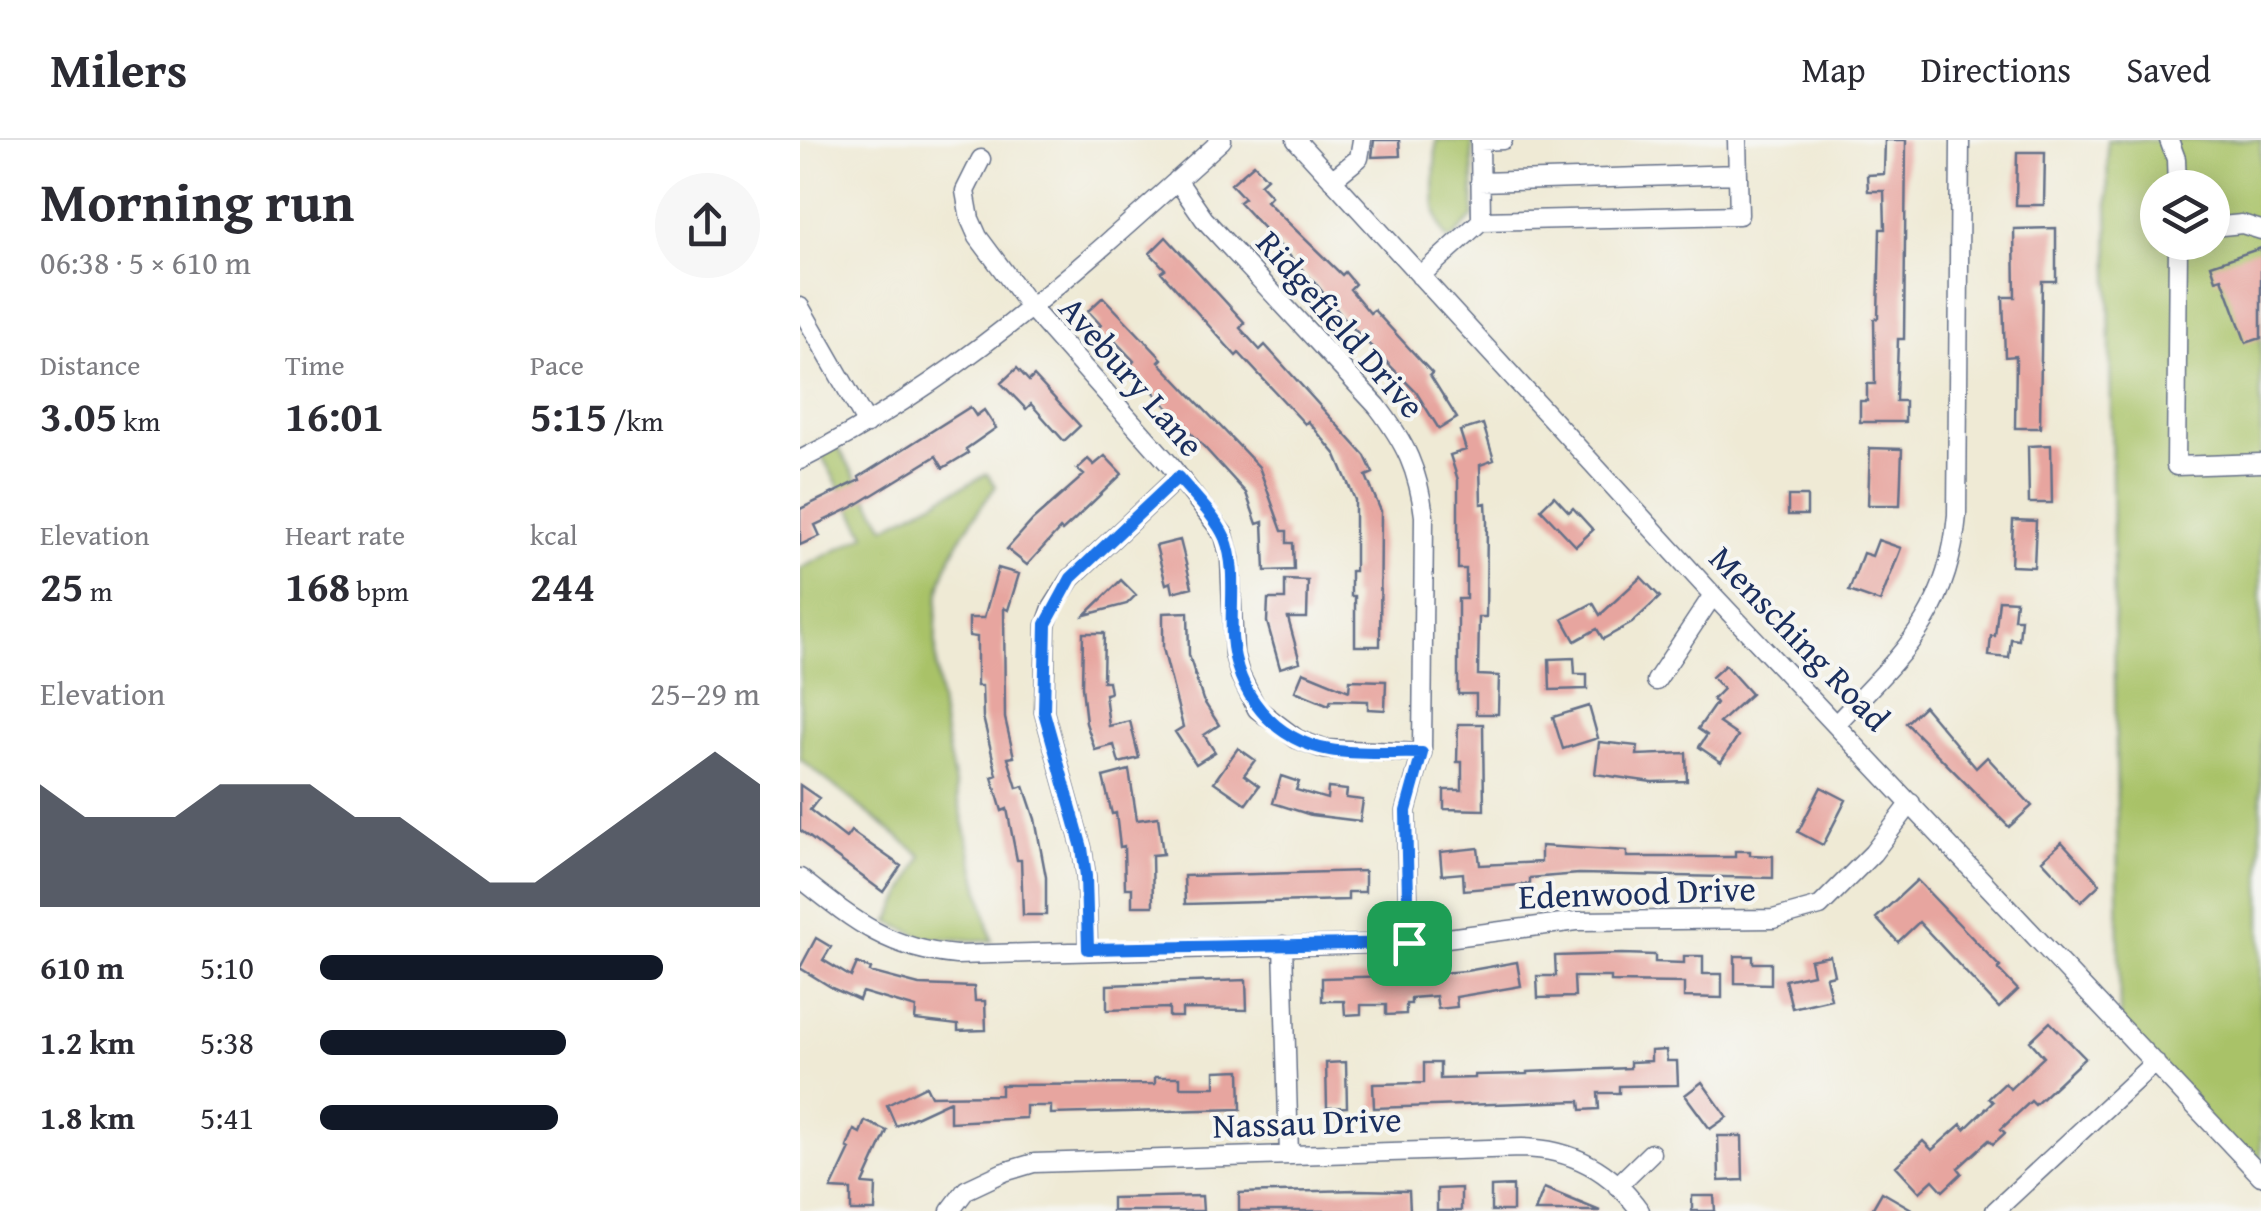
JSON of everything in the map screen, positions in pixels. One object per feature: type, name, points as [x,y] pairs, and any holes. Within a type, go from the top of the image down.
[{"type":"street","points":[[800,460],[867,424],[987,344],[1222,140]]},
{"type":"street","name":"Mensching Road","points":[[1296,140],[1713,595],[2261,1176]]},
{"type":"street","points":[[1332,180],[1359,158],[1362,140]]},
{"type":"street","points":[[1480,222],[1480,140],[1503,140]]},
{"type":"street","points":[[1420,276],[1480,222],[1739,215],[1737,140]]},
{"type":"street","points":[[1837,724],[1915,640],[1940,596],[1953,552],[1957,515],[1960,140]]},
{"type":"street","points":[[2169,140],[2176,170]]},
{"type":"street","name":"Avebury Lane","points":[[981,158],[965,190],[970,219],[992,259],[1224,535],[1230,559],[1234,654],[1256,709],[1297,739],[1324,749],[1422,753]]},
{"type":"street","points":[[1480,182],[1738,174]]},
{"type":"street","name":"Ridgefield Drive","points":[[1177,180],[1204,219],[1377,406],[1414,464],[1424,516],[1422,753],[1406,811],[1409,943]]},
{"type":"street","points":[[2178,260],[2176,466],[2261,463]]},
{"type":"street","points":[[800,307],[867,424]]},
{"type":"street","points":[[1088,949],[1082,848],[1044,712],[1046,624],[1071,578],[1178,477]]},
{"type":"street","points":[[1656,681],[1713,595]]},
{"type":"street","name":"Edenwood Drive","points":[[800,878],[862,927],[897,944],[928,952],[1013,954],[1409,943],[1578,920],[1774,919],[1820,906],[1873,854],[1911,803]]},
{"type":"street","points":[[1283,945],[1290,1155]]},
{"type":"street","points":[[1995,1211],[2155,1062]]},
{"type":"street","name":"Nassau Drive","points":[[950,1211],[966,1190],[1034,1164],[1539,1148],[1578,1158],[1603,1172],[1640,1211]]},
{"type":"street","points":[[1621,1190],[1652,1153]]},
{"type":"green space","points":[[1436,140],[1472,140],[1474,216],[1452,239],[1447,239],[1441,228],[1435,204]]},
{"type":"green space","points":[[2107,140],[2261,140],[2261,1178],[2120,1025]]},
{"type":"green space","points":[[835,442],[885,527],[987,474],[996,486],[948,564],[939,594],[936,634],[937,676],[951,768],[992,941],[925,938],[889,922],[922,856],[800,759],[800,569],[866,535],[819,451]]},
{"type":"building","points":[[1374,140],[1399,140],[1400,156],[1372,157]]},
{"type":"building","points":[[1885,140],[1906,140],[1904,339],[1898,339],[1896,401],[1905,401],[1905,422],[1860,422],[1860,401],[1867,401],[1867,384],[1875,384],[1874,319],[1878,318],[1880,229],[1885,229],[1884,191],[1868,191],[1867,175],[1884,174]]},
{"type":"building","points":[[2017,152],[2045,152],[2044,205],[2016,205]]},
{"type":"building","points":[[1254,164],[1267,178],[1260,184],[1271,196],[1266,201],[1342,275],[1345,272],[1355,284],[1350,289],[1370,313],[1374,310],[1432,373],[1457,418],[1439,429],[1416,392],[1239,202],[1244,198],[1231,184]]},
{"type":"building","points":[[2056,228],[2056,281],[2042,281],[2040,428],[2015,428],[2016,356],[2005,357],[2003,297],[2015,297],[2014,229]]},
{"type":"building","points":[[1166,237],[1245,323],[1240,328],[1260,350],[1265,345],[1365,456],[1373,473],[1366,476],[1381,511],[1380,646],[1355,646],[1351,571],[1355,571],[1355,500],[1336,455],[1308,421],[1305,424],[1239,353],[1236,356],[1161,272],[1165,269],[1150,253]]},
{"type":"building","points":[[2261,248],[2261,338],[2246,343],[2222,278],[2216,280],[2211,265]]},
{"type":"building","points":[[1103,297],[1259,467],[1282,531],[1287,531],[1287,543],[1293,543],[1294,570],[1265,571],[1263,522],[1257,524],[1246,493],[1130,366],[1134,361],[1112,338],[1108,342],[1096,329],[1101,325],[1088,311]]},
{"type":"building","points":[[1017,368],[1029,381],[1034,376],[1080,426],[1064,441],[1031,404],[1026,409],[1001,383]]},
{"type":"building","points":[[970,407],[976,416],[984,410],[996,428],[966,449],[968,453],[943,468],[936,456],[851,508],[815,525],[820,536],[800,545],[800,509],[860,480],[859,477]]},
{"type":"building","points":[[1483,424],[1494,460],[1480,465],[1481,504],[1486,503],[1487,521],[1486,617],[1479,617],[1478,675],[1499,676],[1498,714],[1476,714],[1476,694],[1458,694],[1458,599],[1466,599],[1466,569],[1458,569],[1458,480],[1450,455],[1466,450],[1460,431]]},
{"type":"building","points":[[2051,445],[2052,503],[2029,503],[2028,446]]},
{"type":"building","points":[[1870,448],[1902,449],[1900,505],[1868,505]]},
{"type":"building","points":[[1105,456],[1122,474],[1060,529],[1027,565],[1007,549],[1084,475],[1077,469],[1088,459],[1094,465]]},
{"type":"building","points":[[1554,496],[1569,512],[1573,508],[1593,530],[1576,546],[1541,509]]},
{"type":"building","points":[[1788,496],[1807,496],[1807,515],[1788,515]]},
{"type":"building","points":[[2013,520],[2036,521],[2034,567],[2011,566]]},
{"type":"building","points":[[1180,540],[1192,587],[1173,592],[1171,582],[1166,584],[1156,546]]},
{"type":"building","points":[[1878,540],[1901,548],[1880,602],[1849,591],[1863,553],[1872,556]]},
{"type":"building","points":[[998,568],[1019,574],[1008,610],[1004,608],[1005,718],[1014,757],[1008,758],[1017,788],[1024,786],[1035,819],[1046,877],[1046,915],[1023,915],[1021,860],[1017,860],[1007,809],[1002,811],[992,777],[997,775],[983,717],[982,686],[977,686],[977,637],[969,636],[969,618],[984,618]]},
{"type":"building","points":[[1641,577],[1660,597],[1632,623],[1603,639],[1597,629],[1575,641],[1563,619],[1593,603],[1600,615]]},
{"type":"building","points":[[1121,580],[1136,595],[1127,604],[1085,615]]},
{"type":"building","points":[[1285,580],[1308,581],[1307,618],[1288,618],[1300,662],[1280,668],[1267,622],[1268,599],[1285,599]]},
{"type":"building","points":[[1999,600],[2016,601],[2014,619],[2021,619],[2019,640],[2011,639],[2009,658],[1989,656]]},
{"type":"building","points":[[1188,612],[1189,655],[1203,700],[1219,725],[1204,735],[1215,752],[1196,764],[1175,732],[1183,727],[1163,648],[1163,613]]},
{"type":"building","points":[[1083,633],[1104,633],[1103,681],[1108,681],[1110,693],[1105,694],[1109,726],[1130,721],[1139,758],[1119,763],[1114,745],[1095,750],[1086,723],[1082,687]]},
{"type":"building","points":[[1574,658],[1575,674],[1587,674],[1587,689],[1550,690],[1549,659]]},
{"type":"building","points":[[1725,665],[1751,694],[1719,723],[1738,736],[1721,762],[1699,747],[1707,735],[1698,729],[1716,703],[1713,699],[1723,689],[1712,677]]},
{"type":"building","points":[[1303,672],[1349,691],[1350,680],[1386,681],[1385,710],[1368,709],[1368,701],[1331,700],[1329,705],[1295,691]]},
{"type":"building","points":[[1589,706],[1598,738],[1563,749],[1553,717]]},
{"type":"building","points":[[1924,706],[1976,768],[1987,757],[2032,806],[2009,827],[1906,723]]},
{"type":"building","points":[[1458,724],[1483,724],[1484,810],[1444,809],[1444,790],[1462,790],[1462,762],[1457,762]]},
{"type":"building","points":[[1599,742],[1638,746],[1637,755],[1686,753],[1687,781],[1652,782],[1595,774]]},
{"type":"building","points":[[1238,748],[1255,760],[1244,775],[1259,786],[1246,804],[1214,782]]},
{"type":"building","points":[[1129,770],[1137,820],[1158,817],[1163,854],[1152,855],[1153,906],[1132,906],[1132,888],[1125,888],[1124,846],[1120,847],[1116,813],[1112,814],[1103,777]]},
{"type":"building","points":[[1281,776],[1299,782],[1296,790],[1327,799],[1328,788],[1347,790],[1346,798],[1363,800],[1360,821],[1311,815],[1273,803]]},
{"type":"building","points":[[800,785],[819,798],[810,810],[846,838],[851,831],[901,866],[883,892],[800,830]]},
{"type":"building","points":[[1821,787],[1846,800],[1823,845],[1798,832]]},
{"type":"building","points":[[2062,842],[2100,884],[2081,902],[2042,860]]},
{"type":"building","points":[[1541,846],[1627,851],[1627,857],[1735,857],[1735,851],[1750,851],[1750,855],[1773,856],[1773,878],[1579,874],[1530,878],[1530,884],[1464,890],[1463,873],[1442,875],[1440,852],[1478,848],[1480,865],[1541,862]]},
{"type":"building","points":[[1365,871],[1365,892],[1348,892],[1348,900],[1185,904],[1184,876]]},
{"type":"building","points":[[1917,880],[2018,990],[1999,1008],[1919,922],[1898,942],[1876,918]]},
{"type":"building","points":[[816,938],[831,947],[823,960],[851,977],[857,963],[871,969],[870,972],[919,985],[974,987],[975,1001],[985,1001],[986,1030],[958,1031],[958,1025],[915,1020],[916,1008],[862,992],[859,1000],[834,989],[800,968]]},
{"type":"building","points":[[1655,955],[1655,962],[1684,963],[1684,956],[1703,956],[1703,974],[1722,974],[1722,998],[1684,997],[1684,983],[1574,977],[1575,997],[1538,998],[1537,976],[1556,976],[1555,956]]},
{"type":"building","points":[[1735,956],[1753,956],[1753,963],[1771,963],[1771,984],[1735,983]]},
{"type":"building","points":[[1830,956],[1834,975],[1826,977],[1831,999],[1792,1008],[1785,980],[1813,974],[1810,960]]},
{"type":"building","points":[[1517,962],[1521,986],[1456,997],[1457,1007],[1438,1009],[1436,996],[1411,998],[1406,1014],[1386,1015],[1386,1005],[1361,1005],[1361,1014],[1345,1015],[1344,1001],[1322,1001],[1322,978],[1393,976],[1393,983],[1428,982],[1427,974]]},
{"type":"building","points":[[1246,980],[1247,1010],[1182,1009],[1182,1017],[1169,1017],[1169,1008],[1107,1010],[1107,985]]},
{"type":"building","points":[[2050,1022],[2085,1058],[2035,1105],[2031,1101],[2001,1129],[2005,1133],[1993,1144],[1989,1140],[1958,1168],[1962,1173],[1943,1191],[1933,1180],[1920,1192],[1896,1166],[1923,1141],[1932,1150],[1961,1124],[1965,1129],[1993,1102],[1989,1098],[2005,1083],[2010,1089],[2044,1057],[2030,1041]]},
{"type":"building","points":[[1666,1050],[1667,1061],[1677,1061],[1678,1085],[1619,1086],[1619,1093],[1598,1093],[1599,1109],[1581,1110],[1580,1101],[1374,1108],[1373,1084],[1424,1083],[1424,1063],[1440,1063],[1440,1079],[1475,1078],[1630,1068],[1630,1062],[1651,1061],[1651,1051]]},
{"type":"building","points":[[1346,1062],[1347,1107],[1327,1108],[1326,1063]]},
{"type":"building","points":[[1240,1070],[1241,1109],[1051,1114],[1051,1106],[1026,1106],[1026,1118],[950,1122],[950,1101],[896,1126],[887,1105],[926,1086],[931,1096],[1001,1095],[1001,1085],[1155,1084],[1155,1077],[1180,1077],[1180,1087],[1215,1087],[1215,1071]]},
{"type":"building","points":[[1702,1082],[1727,1117],[1710,1129],[1685,1095]]},
{"type":"building","points":[[865,1121],[887,1131],[863,1184],[876,1185],[875,1211],[851,1211],[851,1190],[831,1189],[850,1149],[847,1147],[854,1130],[860,1133]]},
{"type":"building","points":[[1718,1136],[1742,1136],[1743,1180],[1719,1181]]},
{"type":"building","points":[[1513,1186],[1513,1211],[1491,1211],[1491,1187]]},
{"type":"building","points":[[1461,1188],[1461,1211],[1437,1211],[1437,1189]]},
{"type":"building","points":[[1544,1188],[1600,1211],[1535,1211]]},
{"type":"building","points":[[1409,1191],[1410,1211],[1239,1211],[1239,1193]]},
{"type":"building","points":[[1882,1192],[1915,1211],[1871,1211]]},
{"type":"building","points":[[1202,1196],[1203,1211],[1112,1211],[1112,1198]]},
{"type":"building","points":[[1692,1196],[1714,1196],[1715,1211],[1692,1211]]},
{"type":"route","points":[[1178,477],[1224,535],[1230,559],[1234,654],[1256,709],[1297,739],[1324,749],[1422,753],[1406,811],[1409,943],[1088,949],[1082,848],[1044,712],[1046,624],[1071,578],[1178,477]]}]
